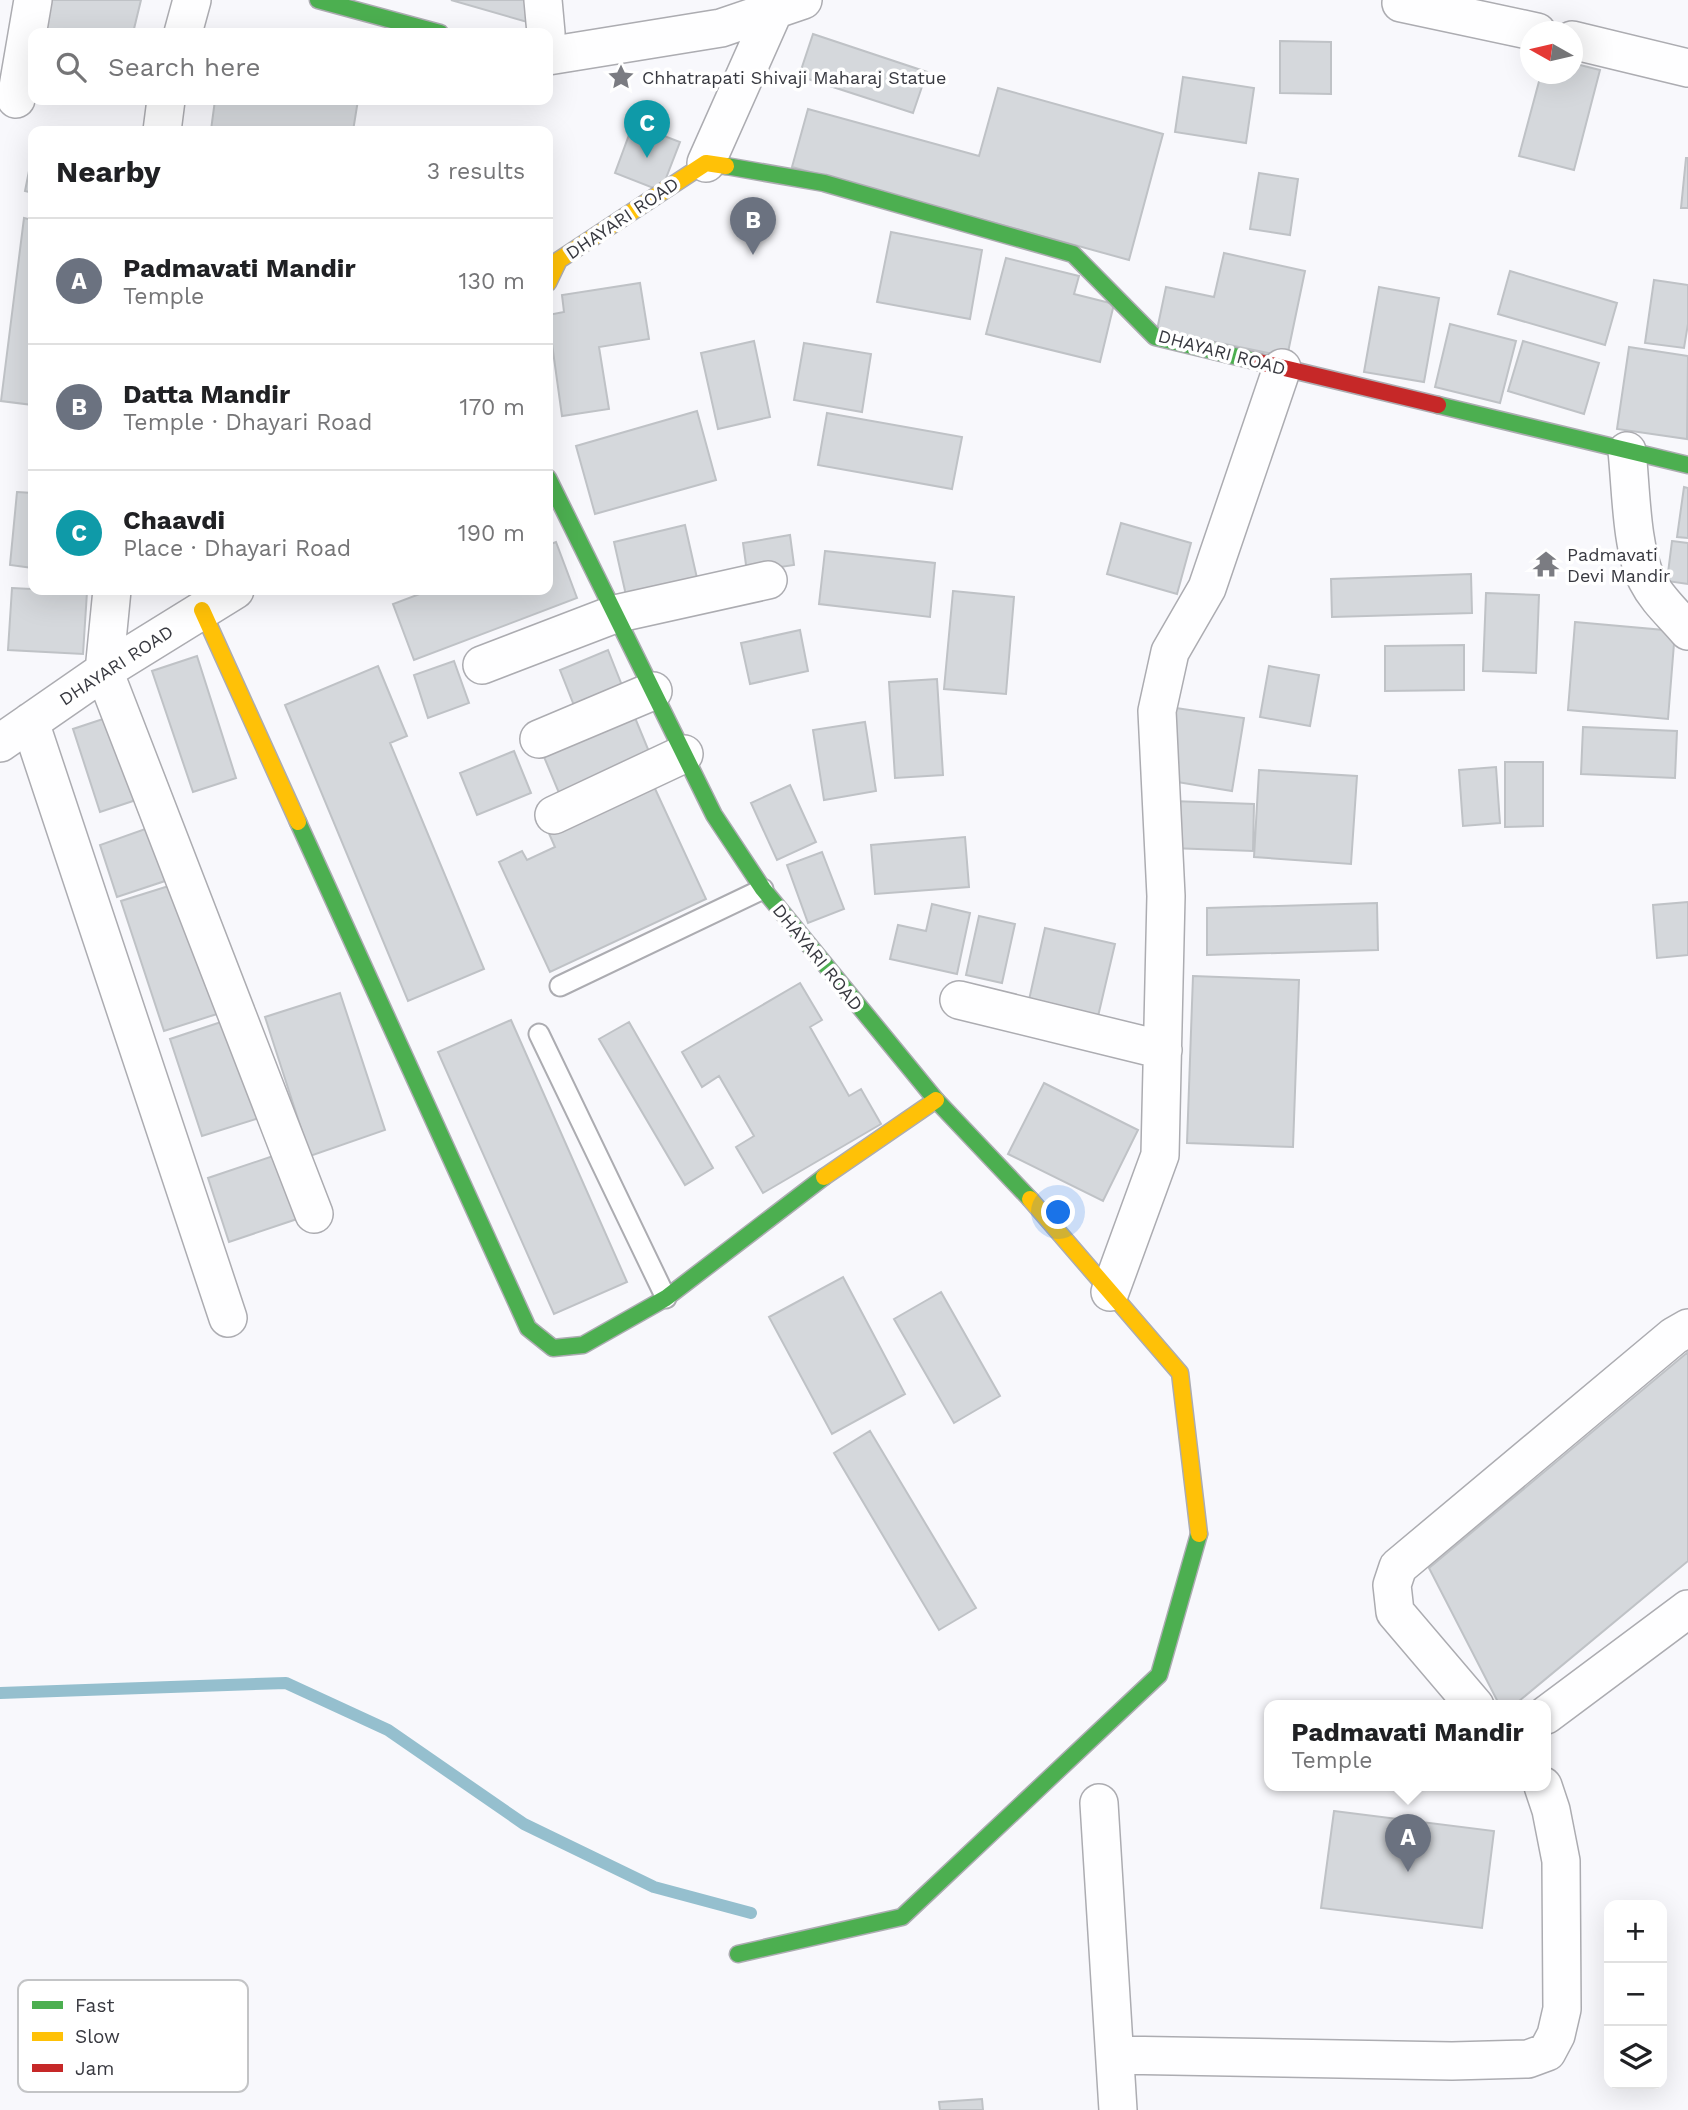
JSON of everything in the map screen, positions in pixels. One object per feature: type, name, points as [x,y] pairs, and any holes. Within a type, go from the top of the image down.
[{"type":"street","points":[[28,28],[33,0]]},
{"type":"street","points":[[184,28],[192,0]]},
{"type":"street","points":[[318,0],[422,28]]},
{"type":"street","points":[[543,0],[546,28]]},
{"type":"street","points":[[1401,3],[1520,28]]},
{"type":"street","points":[[553,55],[721,28],[789,4]]},
{"type":"street","points":[[706,163],[789,4]]},
{"type":"street","points":[[16,99],[28,29]]},
{"type":"street","points":[[1583,42],[1688,68]]},
{"type":"street","points":[[163,126],[165,105]]},
{"type":"street","name":"DHAYARI ROAD","points":[[553,273],[559,260],[706,163],[824,183],[1073,254],[1155,337],[1688,465]]},
{"type":"street","points":[[1110,1292],[1160,1155],[1166,895],[1157,711],[1170,652],[1207,588],[1282,368]]},
{"type":"street","points":[[1627,450],[1636,538],[1646,579],[1663,604],[1688,631]]},
{"type":"street","name":"DHAYARI ROAD","points":[[553,488],[714,815],[763,889],[936,1100],[1017,1183],[1180,1373],[1200,1530],[1159,1675],[902,1917],[738,1954]]},
{"type":"street","points":[[482,665],[615,614],[768,580]]},
{"type":"street","points":[[111,595],[104,671],[314,1214]]},
{"type":"street","name":"DHAYARI ROAD","points":[[0,743],[104,671],[226,595]]},
{"type":"street","points":[[202,610],[528,1328],[553,1348],[583,1345],[666,1298],[807,1189],[936,1100]]},
{"type":"street","points":[[539,739],[653,691]]},
{"type":"street","points":[[30,722],[228,1318]]},
{"type":"street","points":[[554,815],[684,754]]},
{"type":"street","points":[[959,1000],[1163,1050]]},
{"type":"street","points":[[1470,1700],[1395,1612],[1392,1585],[1398,1567],[1674,1336],[1688,1328]]},
{"type":"street","points":[[1551,1711],[1688,1609]]},
{"type":"street","points":[[1115,2055],[1452,2061],[1528,2059],[1547,2052],[1556,2035],[1562,2009],[1560,1861],[1551,1810],[1545,1791]]},
{"type":"street","points":[[1099,1803],[1118,2110]]},
{"type":"lane","points":[[560,986],[763,889]]},
{"type":"lane","points":[[539,1034],[666,1298]]},
{"type":"building","points":[[41,0],[141,0],[134,28],[37,28]]},
{"type":"building","points":[[451,0],[526,0],[527,22]]},
{"type":"building","points":[[813,34],[927,72],[913,113],[799,76]]},
{"type":"building","points":[[1280,41],[1331,42],[1331,94],[1280,93]]},
{"type":"building","points":[[1583,66],[1600,70],[1574,170],[1519,156],[1538,84],[1583,84]]},
{"type":"building","points":[[1183,77],[1254,88],[1246,143],[1175,132]]},
{"type":"building","points":[[998,88],[1163,134],[1129,260],[792,167],[808,109],[979,156]]},
{"type":"building","points":[[214,105],[357,105],[354,126],[212,126]]},
{"type":"building","points":[[633,124],[680,142],[661,191],[615,173]]},
{"type":"building","points":[[1686,158],[1688,208],[1681,208]]},
{"type":"building","points":[[1259,173],[1298,179],[1290,235],[1250,229]]},
{"type":"building","points":[[24,218],[28,219],[28,404],[1,401]]},
{"type":"building","points":[[891,232],[982,250],[970,319],[877,302]]},
{"type":"building","points":[[1224,253],[1305,271],[1287,357],[1157,330],[1166,287],[1214,297]]},
{"type":"building","points":[[1006,258],[1079,276],[1074,294],[1114,304],[1100,362],[986,334]]},
{"type":"building","points":[[1510,271],[1617,303],[1605,345],[1498,314]]},
{"type":"building","points":[[1654,280],[1688,285],[1688,324],[1684,348],[1645,343]]},
{"type":"building","points":[[640,283],[649,339],[599,347],[609,409],[562,416],[553,351],[553,314],[564,312],[562,295]]},
{"type":"building","points":[[1379,287],[1439,298],[1424,382],[1364,372]]},
{"type":"building","points":[[1450,324],[1516,341],[1500,403],[1435,387]]},
{"type":"building","points":[[754,341],[770,417],[718,429],[701,353]]},
{"type":"building","points":[[1523,341],[1599,363],[1584,414],[1508,391]]},
{"type":"building","points":[[804,343],[871,354],[862,412],[794,400]]},
{"type":"building","points":[[1629,347],[1688,356],[1687,439],[1617,429]]},
{"type":"building","points":[[697,411],[716,480],[595,514],[576,446]]},
{"type":"building","points":[[827,413],[962,437],[952,489],[818,465]]},
{"type":"building","points":[[1684,487],[1688,488],[1688,538],[1677,537]]},
{"type":"building","points":[[17,492],[28,493],[28,567],[10,565]]},
{"type":"building","points":[[1121,523],[1191,543],[1177,594],[1107,574]]},
{"type":"building","points":[[685,525],[699,587],[628,604],[614,542]]},
{"type":"building","points":[[790,535],[794,565],[747,572],[743,543]]},
{"type":"building","points":[[1672,541],[1688,543],[1688,584],[1667,581]]},
{"type":"building","points":[[556,542],[577,598],[414,660],[393,604],[417,595],[553,595],[553,543]]},
{"type":"building","points":[[825,551],[935,563],[930,617],[819,604]]},
{"type":"building","points":[[1471,574],[1472,613],[1332,617],[1331,579]]},
{"type":"building","points":[[12,588],[28,589],[28,595],[87,595],[83,654],[8,650]]},
{"type":"building","points":[[953,591],[1014,597],[1006,694],[944,689]]},
{"type":"building","points":[[1486,593],[1539,595],[1536,673],[1483,671]]},
{"type":"building","points":[[1575,622],[1675,631],[1668,719],[1568,710]]},
{"type":"building","points":[[800,630],[808,671],[750,684],[741,643]]},
{"type":"building","points":[[1464,645],[1464,690],[1385,691],[1385,646]]},
{"type":"building","points":[[608,650],[623,688],[575,708],[560,670]]},
{"type":"building","points":[[197,656],[236,778],[193,792],[152,671]]},
{"type":"building","points":[[454,661],[469,703],[428,718],[414,675]]},
{"type":"building","points":[[378,666],[407,736],[390,743],[484,969],[408,1001],[285,705]]},
{"type":"building","points":[[1269,666],[1319,675],[1310,726],[1260,717]]},
{"type":"building","points":[[937,679],[943,775],[895,778],[889,682]]},
{"type":"building","points":[[1176,708],[1244,718],[1232,791],[1165,780]]},
{"type":"building","points":[[633,713],[650,754],[559,793],[542,752]]},
{"type":"building","points":[[115,715],[142,798],[100,812],[73,729]]},
{"type":"building","points":[[865,722],[876,791],[824,800],[813,730]]},
{"type":"building","points":[[1583,727],[1677,731],[1675,778],[1581,774]]},
{"type":"building","points":[[514,751],[531,793],[477,815],[460,773]]},
{"type":"building","points":[[1505,762],[1543,762],[1543,826],[1505,827]]},
{"type":"building","points":[[1496,767],[1500,823],[1463,826],[1459,770]]},
{"type":"building","points":[[1259,770],[1357,776],[1351,864],[1254,857]]},
{"type":"building","points":[[651,780],[706,899],[550,972],[499,862],[522,851],[527,860],[555,847],[547,829]]},
{"type":"building","points":[[790,785],[816,842],[777,860],[751,803]]},
{"type":"building","points":[[1172,801],[1254,804],[1253,851],[1170,848]]},
{"type":"building","points":[[148,828],[165,881],[117,897],[100,845]]},
{"type":"building","points":[[965,837],[969,887],[875,894],[871,845]]},
{"type":"building","points":[[822,852],[844,909],[808,923],[787,865]]},
{"type":"building","points":[[175,884],[217,1014],[164,1031],[121,901]]},
{"type":"building","points":[[1688,902],[1688,955],[1657,958],[1653,905]]},
{"type":"building","points":[[1377,903],[1378,950],[1207,955],[1207,908]]},
{"type":"building","points":[[932,904],[970,913],[957,974],[890,959],[898,925],[926,931]]},
{"type":"building","points":[[979,916],[1015,924],[1002,983],[966,975]]},
{"type":"building","points":[[1045,928],[1115,944],[1096,1025],[1027,1009]]},
{"type":"building","points":[[1193,976],[1299,980],[1293,1147],[1187,1143]]},
{"type":"building","points":[[800,983],[822,1020],[810,1027],[849,1096],[861,1089],[881,1124],[763,1193],[736,1147],[754,1136],[719,1076],[702,1087],[682,1052]]},
{"type":"building","points":[[340,993],[385,1130],[310,1156],[265,1017]]},
{"type":"building","points":[[227,1020],[259,1118],[202,1136],[170,1039]]},
{"type":"building","points":[[511,1020],[627,1282],[554,1314],[438,1052]]},
{"type":"building","points":[[629,1022],[713,1168],[685,1185],[599,1039]]},
{"type":"building","points":[[1044,1083],[1138,1130],[1103,1201],[1008,1154]]},
{"type":"building","points":[[276,1155],[297,1219],[229,1242],[208,1178]]},
{"type":"building","points":[[843,1277],[905,1394],[832,1434],[769,1317]]},
{"type":"building","points":[[941,1292],[1000,1396],[954,1423],[894,1319]]},
{"type":"building","points":[[1688,1352],[1688,1561],[1520,1700],[1497,1700],[1429,1568]]},
{"type":"building","points":[[870,1431],[976,1608],[939,1630],[834,1453]]},
{"type":"building","points":[[1334,1811],[1494,1831],[1482,1928],[1321,1908]]},
{"type":"building","points":[[982,2099],[983,2110],[940,2110],[939,2102]]},
{"type":"waterway","points":[[0,1693],[286,1683],[388,1730],[524,1824],[654,1887],[751,1913]]},
{"type":"traffic: fast","points":[[318,0],[422,28]]},
{"type":"traffic: fast","points":[[726,166],[824,183],[1073,254],[1155,337],[1259,362]]},
{"type":"traffic: fast","points":[[1438,405],[1688,465]]},
{"type":"traffic: fast","points":[[553,488],[714,815],[763,889],[936,1100],[1030,1199]]},
{"type":"traffic: fast","points":[[298,822],[528,1328],[553,1348],[583,1345],[666,1298],[824,1177]]},
{"type":"traffic: fast","points":[[738,1954],[902,1917],[1159,1675],[1199,1534]]},
{"type":"traffic: slow","points":[[553,273],[559,260],[706,163],[726,166]]},
{"type":"traffic: slow","points":[[202,610],[298,822]]},
{"type":"traffic: slow","points":[[824,1177],[936,1100]]},
{"type":"traffic: slow","points":[[1030,1199],[1180,1373],[1199,1534]]},
{"type":"traffic: jam","points":[[1259,362],[1438,405]]},
{"type":"place","name":"Chhatrapati Shivaji Maharaj Statue","points":[[621,77]]},
{"type":"place","name":"Chaavdi","points":[[647,158]]},
{"type":"place","name":"Datta Mandir","points":[[753,255]]},
{"type":"place","name":"Padmavati Devi Mandir","points":[[1546,564]]},
{"type":"place","name":"Padmavati Mandir","points":[[1408,1872]]}]
